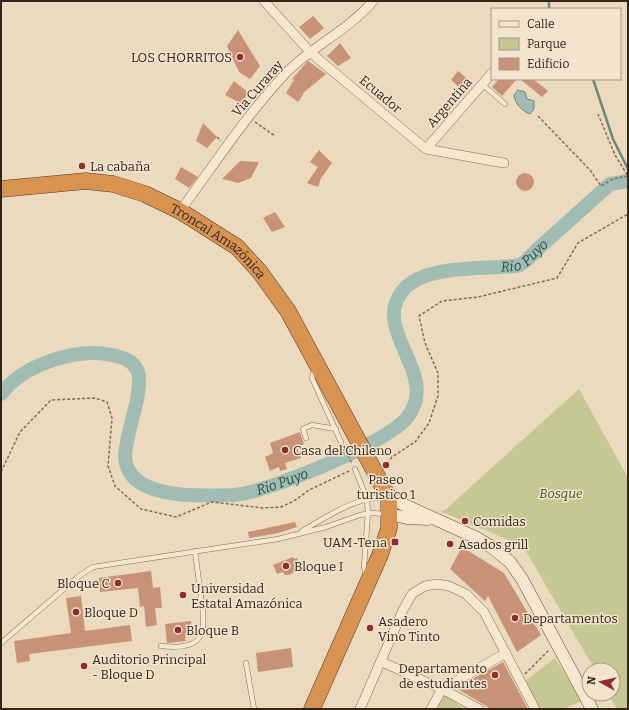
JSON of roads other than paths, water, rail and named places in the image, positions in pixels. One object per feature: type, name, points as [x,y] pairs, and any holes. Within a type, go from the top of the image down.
[{"type":"highway","name":"Troncal Amazónica","points":[[1,189],[86,181],[113,184],[145,194],[180,211],[227,240],[251,261],[282,301],[316,363],[343,429],[378,464],[389,506]]},
{"type":"highway","points":[[312,709],[368,583],[386,537],[389,506]]},
{"type":"main road","points":[[389,506],[407,518],[435,520],[477,538],[510,562],[522,579],[592,709]]},
{"type":"street","name":"Ecuador","points":[[264,1],[311,53],[426,149],[504,163]]},
{"type":"street","name":"Via Curaray","points":[[180,211],[249,117],[285,74],[362,14],[373,1]]},
{"type":"street","name":"Argentina","points":[[426,149],[491,74]]},
{"type":"street","points":[[360,709],[382,662],[403,610],[412,594],[425,586],[437,584],[449,586],[466,594],[484,612],[535,709]]},
{"type":"street","points":[[431,709],[442,689],[506,653]]},
{"type":"street","points":[[382,662],[442,689],[479,709]]},
{"type":"lane","points":[[482,84],[505,104]]},
{"type":"lane","points":[[306,438],[303,429],[312,424],[343,429],[341,442]]},
{"type":"lane","points":[[355,469],[367,499],[368,513],[364,567],[368,583]]},
{"type":"lane","points":[[299,533],[322,519],[367,499],[377,497],[389,506]]},
{"type":"lane","points":[[1,643],[79,576],[93,567],[278,539],[326,527],[348,518],[389,506]]},
{"type":"lane","points":[[161,646],[186,646],[197,640],[202,632],[205,620],[195,551]]},
{"type":"lane","points":[[246,664],[254,709]]},
{"type":"water","points":[[518,90],[525,92],[527,99],[534,101],[534,109],[530,114],[524,111],[517,104],[514,95]]},
{"type":"waterway","points":[[549,1],[549,8]]},
{"type":"waterway","points":[[593,80],[613,139],[628,169]]},
{"type":"waterway","name":"Rio Puyo","points":[[1,394],[11,384],[36,367],[67,356],[98,353],[112,355],[128,360],[134,365],[138,372],[139,384],[125,456],[129,471],[138,481],[152,488],[168,493],[204,496],[233,495],[271,486],[324,466],[374,442],[393,430],[408,416],[415,403],[417,388],[414,374],[396,330],[394,316],[396,302],[405,288],[424,276],[450,270],[514,266],[522,264],[610,184],[628,181]]},
{"type":"place","name":"LOS CHORRITOS","points":[[240,57]]},
{"type":"place","name":"La cabaña","points":[[82,166]]},
{"type":"place","name":"Casa del Chileno","points":[[285,450]]},
{"type":"place","name":"Paseo turistico 1","points":[[386,465]]},
{"type":"place","name":"Comidas","points":[[465,521]]},
{"type":"place","name":"UAM-Tena","points":[[395,542]]},
{"type":"place","name":"Asados grill","points":[[450,544]]},
{"type":"place","name":"Bloque I","points":[[286,566]]},
{"type":"place","name":"Bloque C","points":[[118,583]]},
{"type":"place","name":"Universidad Estatal Amazónica","points":[[183,595]]},
{"type":"place","name":"Bloque D","points":[[76,612]]},
{"type":"place","name":"Departamentos","points":[[515,618]]},
{"type":"place","name":"Asadero Vino Tinto","points":[[370,628]]},
{"type":"place","name":"Bloque B","points":[[178,630]]},
{"type":"place","name":"Auditorio Principal - Bloque D","points":[[84,666]]},
{"type":"place","name":"Departamento de estudiantes","points":[[495,675]]},
{"type":"park label","name":"Bosque","points":[[561,493]]}]
